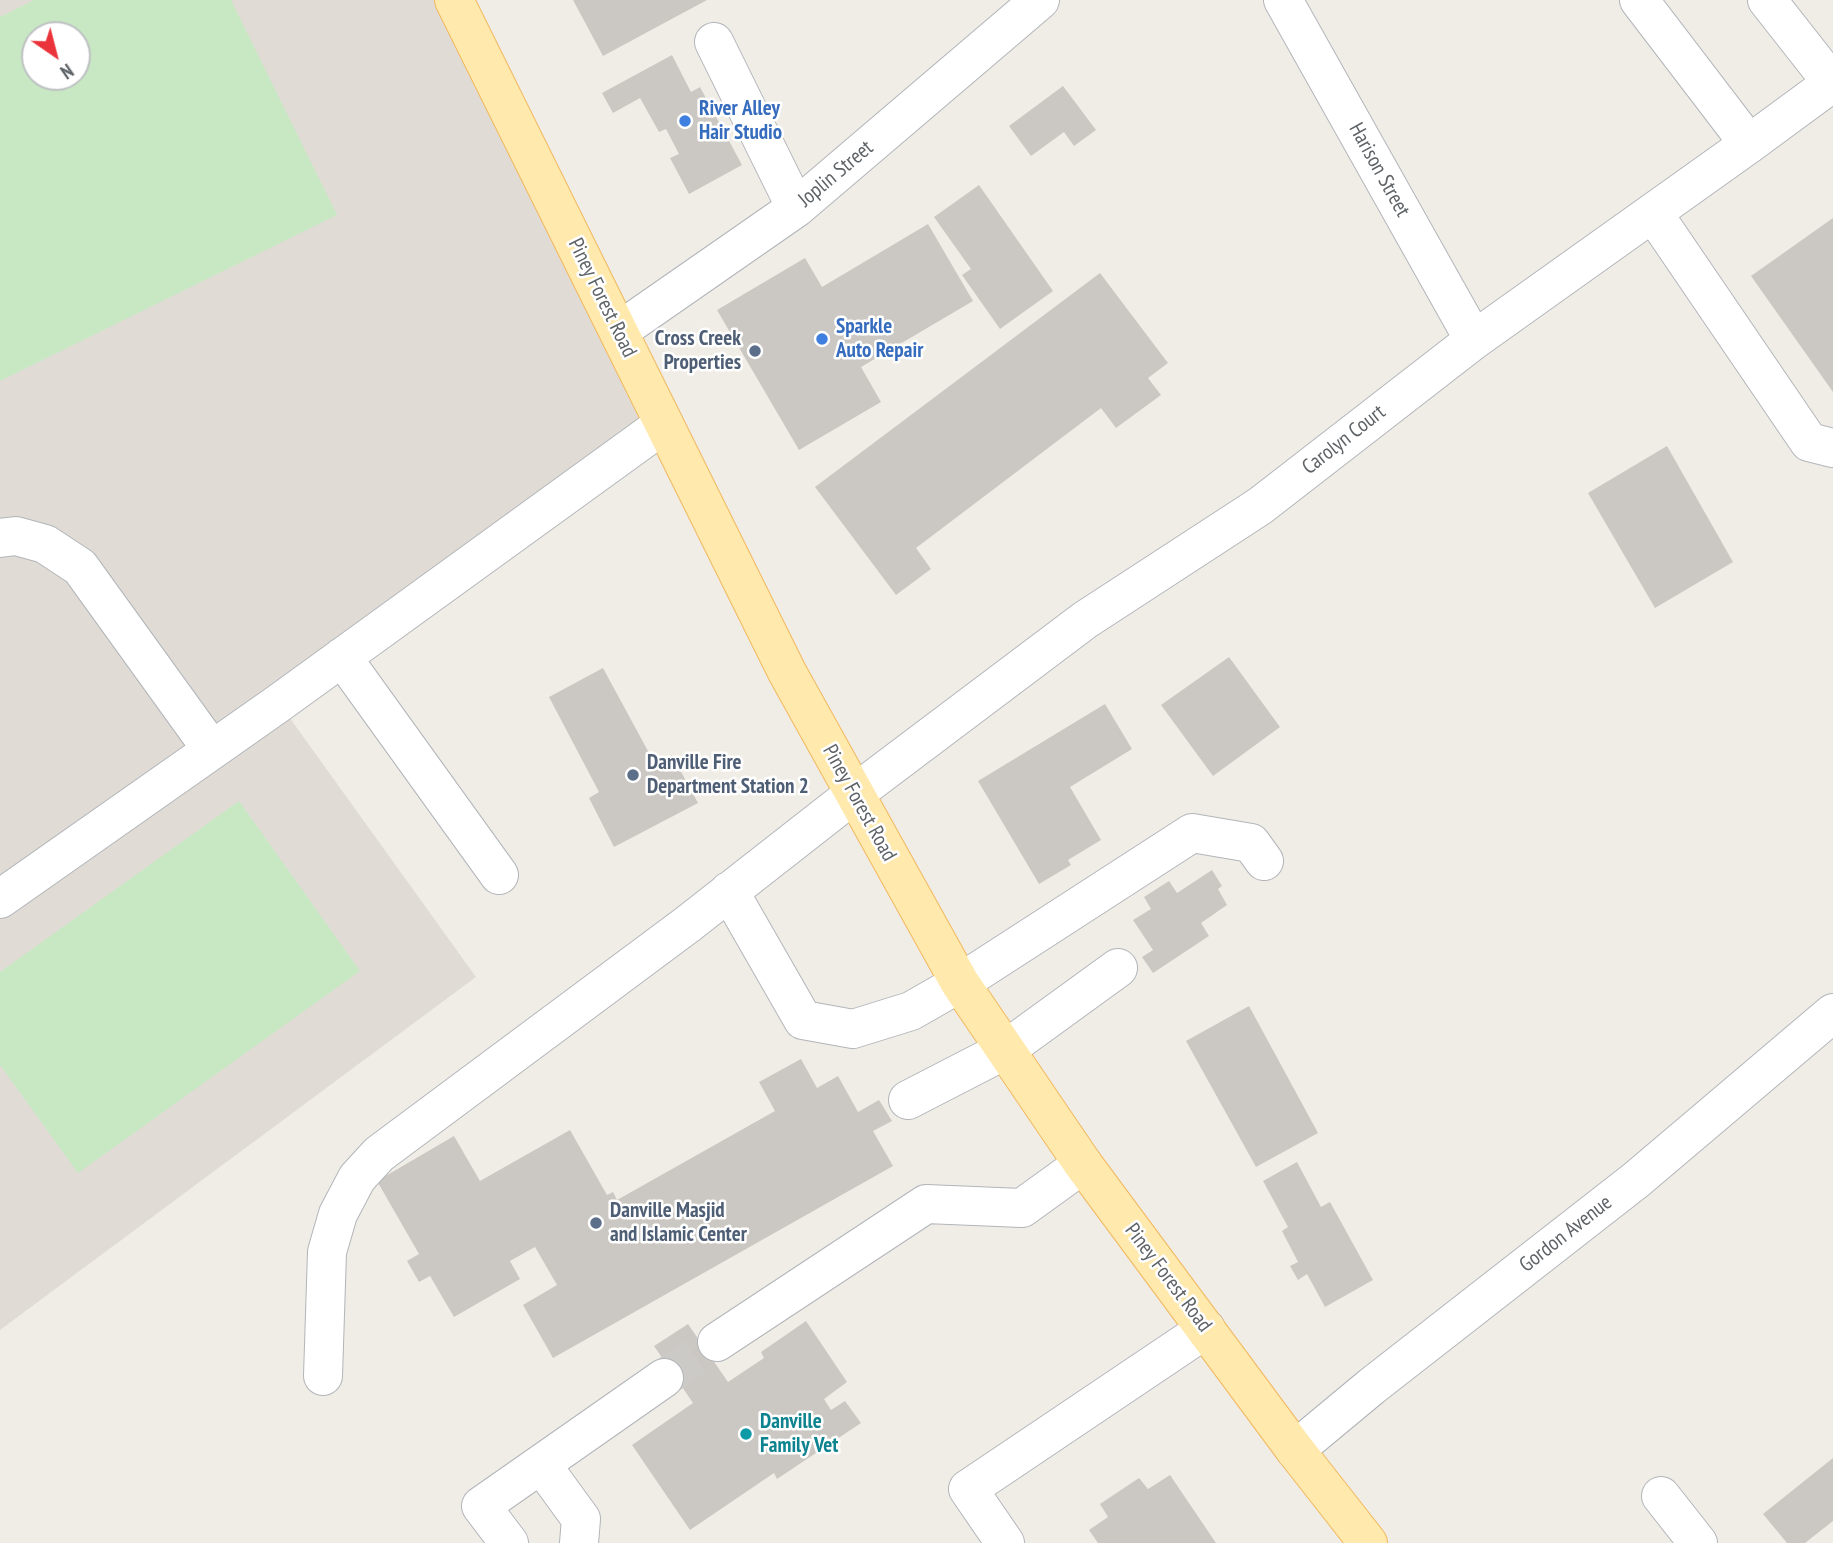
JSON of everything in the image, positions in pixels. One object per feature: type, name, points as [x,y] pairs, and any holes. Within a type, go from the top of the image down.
[{"type":"main road","name":"Piney Forest Road","points":[[454,0],[787,672],[960,983],[1083,1164],[1295,1450],[1368,1543]]},
{"type":"street","name":"Joplin Street","points":[[619,331],[796,208],[1040,0]]},
{"type":"street","name":"Harison Street","points":[[1283,0],[1475,340]]},
{"type":"street","points":[[1639,0],[1749,144]]},
{"type":"street","points":[[1767,0],[1833,84]]},
{"type":"street","points":[[715,42],[796,208]]},
{"type":"street","name":"Carolyn Court","points":[[323,1376],[327,1252],[338,1214],[357,1178],[379,1154],[688,924],[854,794],[1085,620],[1259,506],[1475,340],[1833,84]]},
{"type":"street","points":[[1653,213],[1809,442],[1833,448]]},
{"type":"street","points":[[0,899],[212,750],[664,424]]},
{"type":"street","points":[[0,538],[16,537],[45,544],[80,567],[212,750]]},
{"type":"street","points":[[342,657],[499,875]]},
{"type":"street","points":[[729,891],[803,1020],[853,1028],[911,1011],[960,983],[1192,833],[1251,842],[1264,860]]},
{"type":"street","points":[[908,1100],[1005,1050],[1118,968]]},
{"type":"street","name":"Gordon Avenue","points":[[1295,1450],[1372,1386],[1636,1180],[1833,1013]]},
{"type":"street","points":[[717,1342],[926,1204],[1022,1208],[1083,1164]]},
{"type":"street","points":[[1005,1543],[968,1489],[1206,1329]]},
{"type":"street","points":[[509,1543],[481,1506],[664,1378]]},
{"type":"street","points":[[541,1464],[581,1519],[579,1543]]},
{"type":"street","points":[[1661,1496],[1698,1543]]},
{"type":"shaded area","points":[[0,0],[457,0],[664,424],[279,703],[476,977],[0,1330]]},
{"type":"green space","points":[[34,0],[231,0],[337,215],[0,381],[0,17]]},
{"type":"green space","points":[[239,801],[360,971],[78,1173],[0,1065],[0,972]]},
{"type":"building","points":[[573,0],[707,0],[603,56]]},
{"type":"building","name":"River Alley Hair Studio","points":[[672,55],[691,92],[700,87],[742,165],[689,194],[670,158],[679,154],[666,129],[659,132],[640,98],[613,113],[602,93]]},
{"type":"building","points":[[1063,86],[1096,130],[1074,146],[1064,132],[1031,156],[1009,126]]},
{"type":"building","points":[[979,185],[1053,291],[1000,329],[962,275],[971,269],[934,217]]},
{"type":"building","points":[[1833,218],[1833,392],[1751,276]]},
{"type":"building","name":"Sparkle Auto Repair","points":[[928,224],[973,301],[861,367],[881,402],[799,450],[717,310],[805,258],[822,287]]},
{"type":"building","points":[[1100,273],[1168,363],[1148,378],[1161,395],[1116,428],[1101,408],[916,548],[931,569],[896,595],[815,487]]},
{"type":"building","points":[[1667,446],[1733,562],[1655,608],[1588,493]]},
{"type":"building","points":[[1229,657],[1280,727],[1213,776],[1161,705]]},
{"type":"building","points":[[603,668],[655,764],[672,755],[698,803],[614,847],[589,798],[599,792],[549,697]]},
{"type":"building","points":[[1105,704],[1132,749],[1070,787],[1101,840],[1068,860],[1071,865],[1039,884],[978,781]]},
{"type":"building","points":[[1212,870],[1222,886],[1218,889],[1227,905],[1201,923],[1209,936],[1153,973],[1142,957],[1153,950],[1133,920],[1151,909],[1144,897],[1169,881],[1177,893]]},
{"type":"building","points":[[1249,1006],[1318,1133],[1256,1167],[1186,1041]]},
{"type":"building","name":"Danville Masjid and Islamic Center","points":[[801,1059],[817,1088],[838,1076],[858,1112],[879,1100],[892,1121],[873,1131],[893,1166],[553,1358],[523,1305],[557,1285],[535,1247],[510,1261],[520,1279],[454,1317],[430,1276],[419,1282],[407,1261],[419,1254],[377,1181],[454,1136],[480,1181],[570,1130],[607,1195],[613,1192],[617,1200],[775,1111],[759,1082]]},
{"type":"building","points":[[1297,1162],[1321,1207],[1330,1202],[1373,1280],[1325,1307],[1307,1274],[1298,1280],[1290,1266],[1298,1262],[1282,1231],[1288,1227],[1263,1181]]},
{"type":"building","name":"Danville Family Vet","points":[[806,1321],[847,1382],[824,1399],[831,1410],[845,1401],[861,1423],[777,1479],[774,1473],[690,1530],[632,1445],[693,1403],[654,1346],[688,1324],[728,1382],[764,1358],[761,1352]]},
{"type":"building","points":[[1833,1458],[1833,1521],[1805,1543],[1787,1543],[1763,1514]]},
{"type":"building","points":[[1170,1475],[1216,1543],[1098,1543],[1089,1530],[1108,1517],[1100,1504],[1139,1478],[1148,1489]]},
{"type":"tunnel","points":[[664,1378],[717,1342]]},
{"type":"place","name":"River Alley Hair Studio","points":[[685,121]]},
{"type":"place","name":"Sparkle Auto Repair","points":[[822,339]]},
{"type":"place","name":"Cross Creek Properties","points":[[755,351]]},
{"type":"place","name":"Danville Fire Department Station 2","points":[[633,775]]},
{"type":"place","name":"Danville Masjid and Islamic Center","points":[[596,1223]]},
{"type":"place","name":"Danville Family Vet","points":[[746,1434]]}]
